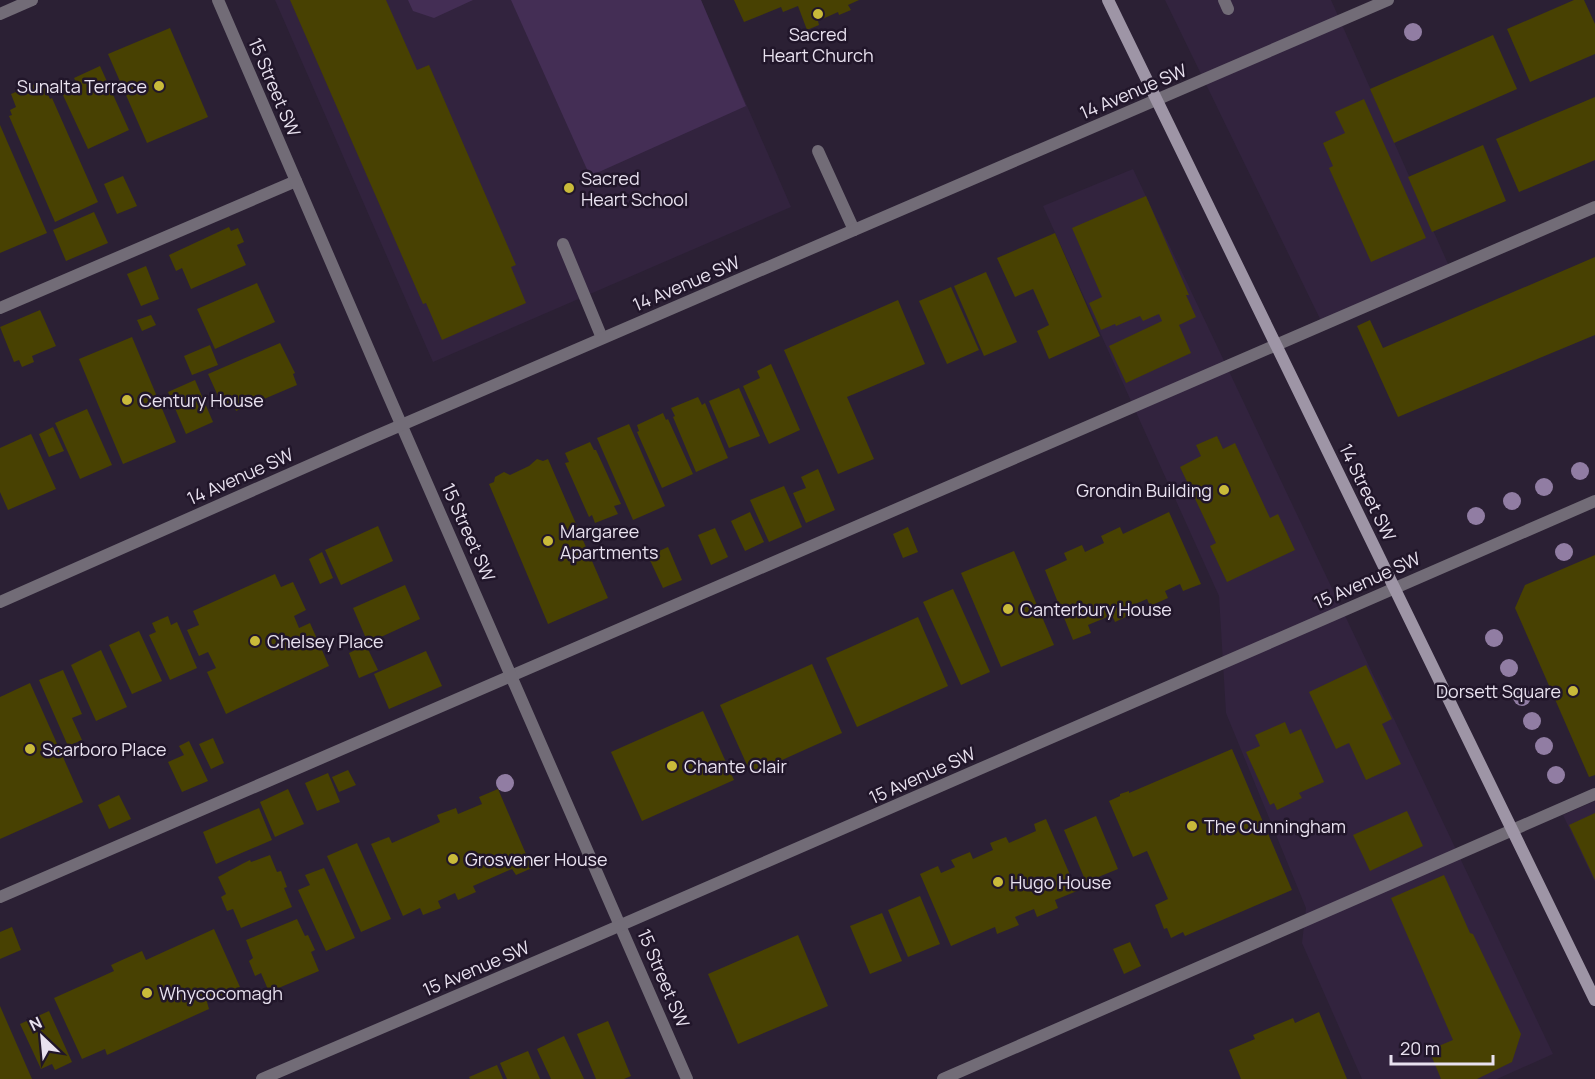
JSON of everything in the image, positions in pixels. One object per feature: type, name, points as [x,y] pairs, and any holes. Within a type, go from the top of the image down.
[{"type":"main road","name":"14 Street SW","points":[[1108,0],[1595,1000]]},
{"type":"street","points":[[0,14],[32,0]]},
{"type":"street","name":"15 Street SW","points":[[218,0],[687,1079]]},
{"type":"street","name":"14 Avenue SW","points":[[0,602],[602,338],[1388,0]]},
{"type":"street","points":[[818,151],[854,230]]},
{"type":"street","points":[[0,308],[296,181]]},
{"type":"street","points":[[0,897],[1595,207]]},
{"type":"street","points":[[563,244],[602,338]]},
{"type":"street","name":"15 Avenue SW","points":[[262,1079],[1595,501]]},
{"type":"street","points":[[943,1079],[1595,794]]},
{"type":"shaded area","name":"Sacred Heart School","points":[[275,0],[701,0],[791,207],[433,362]]},
{"type":"shaded area","points":[[408,0],[473,0],[434,18],[413,11]]},
{"type":"shaded area","points":[[511,0],[701,0],[746,106],[590,176]]},
{"type":"shaded area","points":[[1165,0],[1331,0],[1452,273],[1324,327]]},
{"type":"shaded area","points":[[1133,169],[1553,1054],[1497,1079],[1362,1079],[1302,943],[1306,908],[1226,713],[1219,596],[1043,206]]},
{"type":"shaded area","points":[[1595,801],[1595,882],[1563,815]]},
{"type":"building","points":[[290,0],[386,0],[417,70],[429,65],[516,265],[511,267],[526,303],[442,340],[426,303],[423,304]]},
{"type":"building","name":"Sacred Heart Church","points":[[734,0],[859,0],[848,5],[851,10],[839,15],[838,12],[818,21],[819,25],[807,30],[798,6],[783,12],[781,7],[744,22]]},
{"type":"building","points":[[1574,0],[1584,0],[1595,24],[1595,54],[1530,82],[1507,29]]},
{"type":"building","name":"Sunalta Terrace","points":[[170,28],[208,117],[147,143],[108,54]]},
{"type":"building","points":[[1493,35],[1517,89],[1394,143],[1370,89]]},
{"type":"building","points":[[100,66],[129,130],[88,149],[62,93],[78,86],[74,78]]},
{"type":"building","points":[[35,84],[38,91],[45,88],[50,99],[52,98],[98,202],[55,222],[9,116],[12,115],[10,110],[16,107],[11,94]]},
{"type":"building","points":[[1595,97],[1595,160],[1519,192],[1496,139]]},
{"type":"building","points":[[1364,99],[1426,238],[1371,262],[1329,168],[1333,166],[1323,143],[1345,133],[1335,112]]},
{"type":"building","points":[[0,125],[47,233],[0,253]]},
{"type":"building","points":[[1483,145],[1506,201],[1432,232],[1408,177]]},
{"type":"building","points":[[123,176],[137,206],[117,214],[104,184]]},
{"type":"building","points":[[1146,196],[1189,295],[1186,295],[1196,317],[1179,325],[1191,353],[1126,383],[1109,346],[1162,321],[1159,314],[1143,321],[1140,316],[1101,330],[1089,303],[1102,297],[1072,228]]},
{"type":"building","points":[[94,212],[108,243],[66,261],[53,230]]},
{"type":"building","points":[[229,227],[231,231],[238,228],[244,242],[237,245],[246,265],[191,289],[182,268],[176,271],[169,255]]},
{"type":"building","points":[[1055,233],[1100,336],[1049,359],[1037,331],[1049,325],[1033,289],[1015,297],[997,258]]},
{"type":"building","points":[[1595,257],[1595,335],[1398,417],[1357,326],[1370,320],[1383,348]]},
{"type":"building","points":[[146,266],[159,299],[141,306],[127,274]]},
{"type":"building","points":[[986,272],[1017,342],[984,356],[954,286]]},
{"type":"building","points":[[257,283],[275,322],[215,349],[197,309]]},
{"type":"building","points":[[951,287],[979,350],[947,364],[919,301]]},
{"type":"building","points":[[898,300],[925,364],[847,397],[874,459],[838,474],[784,350]]},
{"type":"building","points":[[40,310],[56,346],[32,356],[34,362],[22,367],[19,360],[14,362],[0,327]]},
{"type":"building","points":[[151,315],[156,325],[142,331],[137,320]]},
{"type":"building","name":"Century House","points":[[132,337],[176,442],[123,464],[79,359]]},
{"type":"building","points":[[280,343],[295,373],[293,374],[297,385],[236,411],[233,403],[223,407],[208,374]]},
{"type":"building","points":[[210,345],[218,365],[192,375],[184,356]]},
{"type":"building","points":[[771,364],[800,430],[769,444],[743,386],[760,378],[757,371]]},
{"type":"building","points":[[195,380],[213,422],[186,434],[168,392]]},
{"type":"building","points":[[739,388],[760,436],[729,448],[709,401]]},
{"type":"building","points":[[698,397],[702,405],[705,403],[728,458],[696,472],[671,408]]},
{"type":"building","points":[[87,409],[112,465],[80,479],[55,423]]},
{"type":"building","points":[[663,413],[666,420],[668,419],[693,474],[662,488],[637,432],[639,431],[637,425]]},
{"type":"building","points":[[629,424],[665,506],[633,520],[597,438]]},
{"type":"building","points":[[53,427],[64,451],[49,457],[39,434]]},
{"type":"building","points":[[31,434],[56,489],[8,510],[0,492],[0,448]]},
{"type":"building","name":"Grondin Building","points":[[1217,436],[1223,449],[1235,443],[1270,518],[1278,514],[1295,550],[1227,582],[1210,546],[1216,543],[1180,467],[1201,456],[1196,445]]},
{"type":"building","points":[[590,442],[621,504],[614,506],[618,514],[595,523],[592,515],[589,517],[565,463],[569,462],[565,453]]},
{"type":"building","name":"Margaree Apartments","points":[[537,459],[543,461],[548,459],[608,598],[548,624],[489,484],[504,472],[510,475],[529,466]]},
{"type":"building","points":[[818,469],[835,510],[806,523],[793,493],[806,488],[801,477]]},
{"type":"building","points":[[784,486],[802,527],[769,542],[750,500]]},
{"type":"building","points":[[750,512],[764,542],[745,551],[731,521]]},
{"type":"building","points":[[1169,512],[1201,584],[1183,591],[1180,584],[1165,591],[1168,598],[1150,606],[1147,599],[1128,607],[1132,614],[1115,622],[1112,615],[1088,625],[1091,633],[1073,640],[1045,570],[1067,560],[1064,553],[1082,545],[1085,552],[1104,543],[1101,536],[1120,527],[1123,534]]},
{"type":"building","points":[[378,526],[393,561],[341,585],[325,550]]},
{"type":"building","points":[[908,527],[918,552],[903,558],[893,534]]},
{"type":"building","points":[[715,528],[728,557],[711,565],[698,535]]},
{"type":"building","points":[[668,547],[682,580],[663,588],[648,556]]},
{"type":"building","name":"Canterbury House","points":[[1014,551],[1054,645],[1001,667],[961,573]]},
{"type":"building","points":[[322,552],[333,578],[320,584],[309,559]]},
{"type":"building","name":"Dorsett Square","points":[[1595,555],[1595,775],[1589,777],[1515,608],[1525,585]]},
{"type":"building","name":"Chelsey Place","points":[[275,574],[281,587],[293,582],[306,610],[294,616],[299,628],[310,623],[329,666],[226,714],[207,672],[216,668],[208,652],[199,656],[187,630],[199,625],[193,611]]},
{"type":"building","points":[[405,585],[420,619],[368,643],[353,608]]},
{"type":"building","points":[[953,589],[990,672],[961,685],[923,602]]},
{"type":"building","points":[[168,616],[171,625],[177,622],[197,668],[170,680],[149,635],[156,632],[152,623]]},
{"type":"building","points":[[918,617],[948,686],[857,727],[826,658]]},
{"type":"building","points":[[139,631],[162,681],[132,694],[109,645]]},
{"type":"building","points":[[366,645],[378,670],[359,678],[349,653]]},
{"type":"building","points":[[101,650],[127,707],[96,721],[71,665]]},
{"type":"building","points":[[426,651],[442,686],[389,709],[374,674]]},
{"type":"building","points":[[812,664],[842,733],[751,774],[720,705]]},
{"type":"building","points":[[1366,665],[1392,719],[1382,724],[1401,764],[1366,780],[1349,743],[1336,749],[1309,692]]},
{"type":"building","points":[[63,670],[82,714],[72,718],[82,740],[68,746],[39,680]]},
{"type":"building","name":"Scarboro Place","points":[[30,683],[83,802],[0,839],[0,697]]},
{"type":"building","name":"Chante Clair","points":[[703,711],[734,780],[642,821],[611,752]]},
{"type":"building","points":[[1285,722],[1290,734],[1301,729],[1324,782],[1299,793],[1302,798],[1277,810],[1274,803],[1270,805],[1246,752],[1260,746],[1255,735]]},
{"type":"building","points":[[213,738],[224,763],[211,769],[199,744]]},
{"type":"building","points":[[189,741],[208,781],[182,792],[168,762],[184,755],[179,746]]},
{"type":"building","name":"The Cunningham","points":[[1232,749],[1292,890],[1185,936],[1183,932],[1171,938],[1167,928],[1164,929],[1155,905],[1168,899],[1147,851],[1133,857],[1109,801],[1120,794],[1129,791],[1129,793]]},
{"type":"building","points":[[348,770],[356,785],[339,792],[332,777]]},
{"type":"building","points":[[328,773],[340,802],[317,811],[305,783]]},
{"type":"building","points":[[288,789],[304,824],[275,837],[260,802]]},
{"type":"building","name":"Grosvener House","points":[[498,789],[532,868],[516,875],[512,869],[473,886],[476,892],[458,900],[455,893],[438,901],[441,908],[423,915],[420,908],[403,916],[371,844],[389,837],[392,843],[440,822],[437,815],[456,808],[458,814],[482,804],[479,797]]},
{"type":"building","points":[[119,795],[131,819],[109,829],[98,805]]},
{"type":"building","points":[[259,808],[272,840],[216,864],[203,832]]},
{"type":"building","points":[[1407,811],[1423,846],[1370,871],[1353,835]]},
{"type":"building","points":[[1595,813],[1595,880],[1569,825]]},
{"type":"building","points":[[1096,816],[1118,869],[1086,882],[1064,830]]},
{"type":"building","name":"Hugo House","points":[[1046,819],[1077,891],[1055,900],[1058,908],[1037,917],[1034,909],[1015,917],[1019,925],[997,934],[995,927],[951,946],[920,874],[938,866],[941,873],[955,867],[951,860],[970,852],[973,859],[993,850],[990,843],[1006,837],[1009,843],[1036,831],[1034,824]]},
{"type":"building","points":[[357,843],[391,919],[361,932],[327,856]]},
{"type":"building","points":[[270,855],[277,872],[281,871],[287,887],[284,888],[292,907],[241,928],[233,909],[227,911],[221,897],[226,894],[218,877],[250,860],[251,862]]},
{"type":"building","points":[[324,868],[355,938],[326,951],[298,890],[310,885],[305,875]]},
{"type":"building","points":[[1444,875],[1470,933],[1473,934],[1521,1034],[1512,1062],[1477,1079],[1441,1079],[1429,1050],[1453,1040],[1391,898]]},
{"type":"building","points":[[920,896],[940,944],[908,957],[888,910]]},
{"type":"building","points":[[882,913],[902,961],[870,974],[850,926]]},
{"type":"building","points":[[297,919],[315,950],[311,952],[319,971],[269,992],[261,973],[255,976],[249,961],[253,958],[246,940]]},
{"type":"building","points":[[12,927],[21,950],[0,959],[0,932]]},
{"type":"building","name":"Whycocomagh","points":[[214,929],[240,987],[207,1002],[209,1009],[107,1055],[105,1049],[82,1059],[54,998],[114,971],[111,965],[142,951],[146,960]]},
{"type":"building","points":[[798,935],[828,1006],[738,1044],[708,974]]},
{"type":"building","points":[[1130,942],[1141,966],[1124,974],[1113,949]]},
{"type":"building","points":[[0,1006],[32,1079],[0,1079]]},
{"type":"building","points":[[49,1011],[72,1062],[55,1070],[52,1064],[41,1069],[20,1024]]},
{"type":"building","points":[[1319,1012],[1347,1079],[1241,1079],[1229,1050],[1255,1039],[1253,1035],[1293,1018],[1295,1023]]},
{"type":"building","points":[[608,1021],[631,1076],[624,1079],[596,1079],[577,1034]]},
{"type":"building","points":[[564,1036],[584,1079],[551,1079],[537,1049]]},
{"type":"building","points":[[528,1051],[540,1079],[507,1079],[500,1063]]},
{"type":"building","points":[[497,1065],[503,1079],[470,1079],[469,1077]]},
{"type":"place","name":"Sacred Heart Church","points":[[818,14]]},
{"type":"place","name":"Sunalta Terrace","points":[[159,86]]},
{"type":"place","name":"Sacred Heart School","points":[[569,188]]},
{"type":"place","name":"Century House","points":[[127,400]]},
{"type":"place","name":"Grondin Building","points":[[1224,490]]},
{"type":"place","name":"Margaree Apartments","points":[[548,541]]},
{"type":"place","name":"Canterbury House","points":[[1008,609]]},
{"type":"place","name":"Chelsey Place","points":[[255,641]]},
{"type":"place","name":"Dorsett Square","points":[[1573,691]]},
{"type":"place","name":"Scarboro Place","points":[[30,749]]},
{"type":"place","name":"Chante Clair","points":[[672,766]]},
{"type":"place","name":"The Cunningham","points":[[1192,826]]},
{"type":"place","name":"Grosvener House","points":[[453,859]]},
{"type":"place","name":"Hugo House","points":[[998,882]]},
{"type":"place","name":"Whycocomagh","points":[[147,993]]}]
